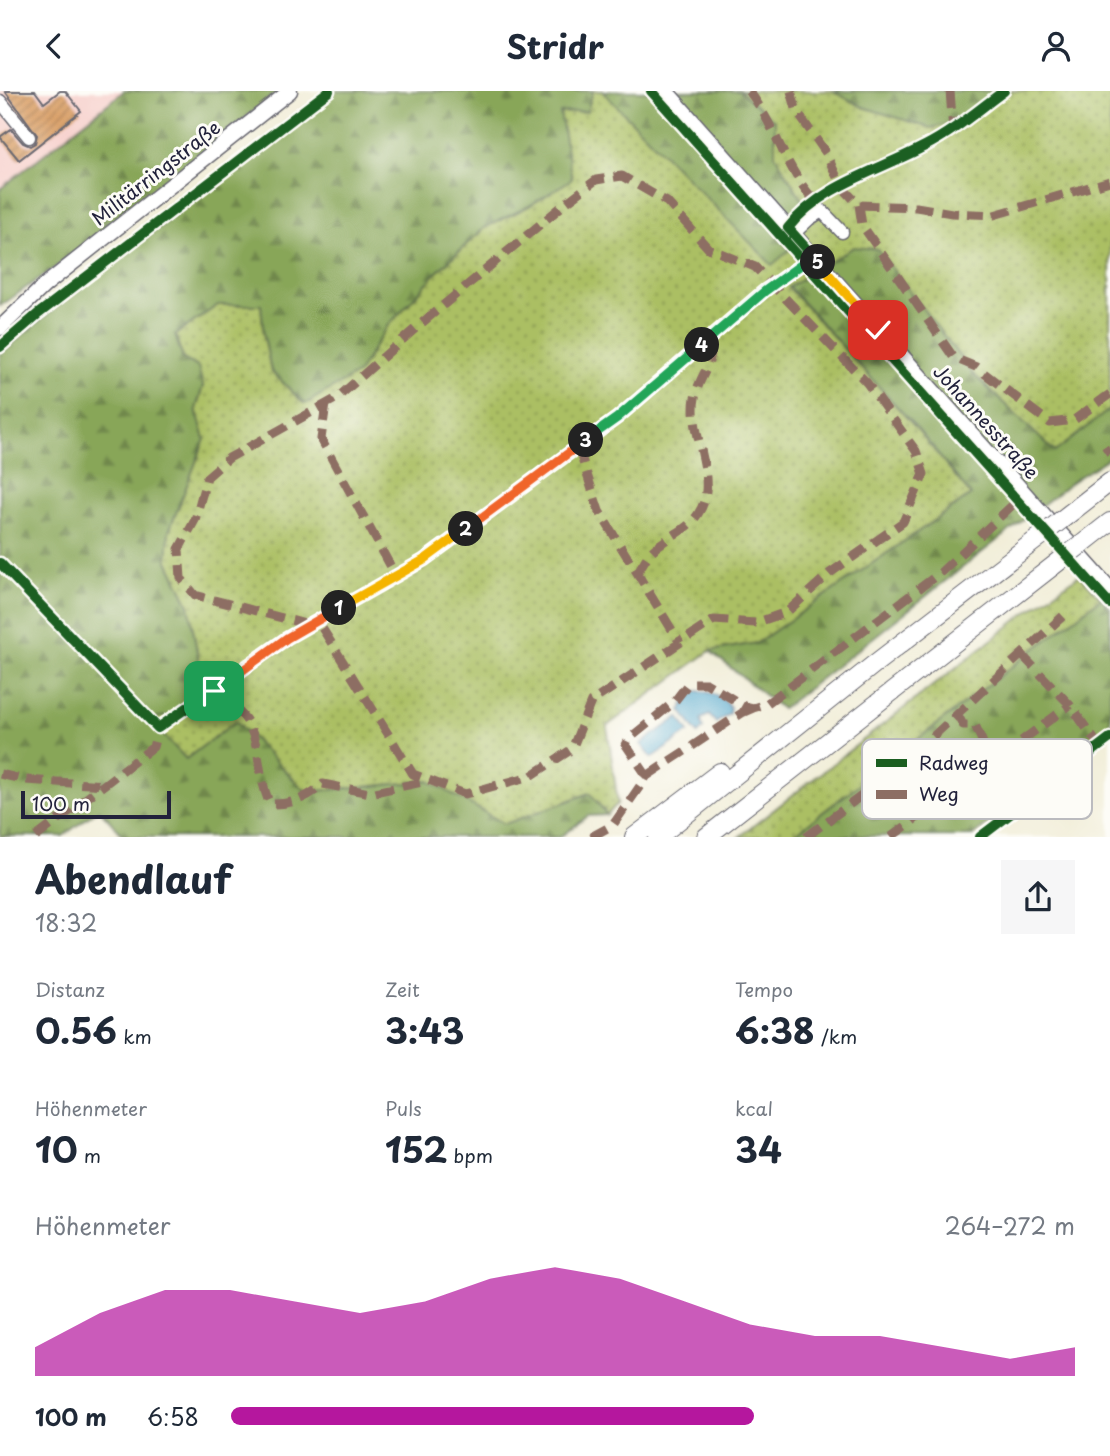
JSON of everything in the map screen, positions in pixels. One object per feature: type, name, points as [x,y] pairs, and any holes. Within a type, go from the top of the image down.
[{"type":"highway","points":[[658,837],[877,662],[1110,482]]},
{"type":"highway","points":[[706,837],[1110,522]]},
{"type":"highway","points":[[634,837],[865,664],[877,662]]},
{"type":"main road","name":"Militärringstraße","points":[[0,328],[45,285],[290,91]]},
{"type":"main road","name":"Johannesstraße","points":[[666,91],[1110,589]]},
{"type":"main road","name":"Militärringstraße","points":[[0,314],[45,285]]},
{"type":"lane","points":[[0,101],[29,137]]},
{"type":"lane","points":[[793,234],[808,219],[822,211],[842,232]]},
{"type":"shaded area","points":[[0,91],[124,91],[0,189]]},
{"type":"green space","points":[[124,91],[279,91],[70,257],[0,306],[0,189]]},
{"type":"green space","points":[[335,91],[593,91],[587,111],[560,113],[572,179],[529,206],[484,228],[437,272],[387,327],[358,373],[305,404],[271,371],[261,305],[218,305],[175,335],[183,359],[198,367],[203,386],[196,409],[205,439],[169,531],[167,559],[189,605],[202,695],[175,715],[148,719],[186,759],[236,721],[306,792],[429,781],[505,824],[590,793],[607,815],[588,816],[560,837],[124,837],[99,809],[63,836],[0,836],[0,354],[51,311]]},
{"type":"green space","points":[[593,91],[602,91],[773,231],[799,212],[803,201],[775,155],[775,121],[739,91],[833,91],[863,107],[954,123],[998,91],[1110,91],[1110,409],[1055,453],[973,374],[877,249],[789,288],[918,430],[971,495],[757,643],[710,651],[607,726],[618,803],[607,815],[590,793],[505,824],[429,781],[306,792],[236,721],[186,759],[147,719],[175,715],[202,695],[189,605],[167,559],[169,531],[205,439],[196,409],[203,386],[183,359],[175,335],[218,305],[261,305],[271,371],[304,404],[358,373],[387,327],[437,272],[484,228],[529,206],[571,179],[560,113],[587,111]]},
{"type":"green space","points":[[602,91],[739,91],[775,121],[775,155],[803,201],[799,212],[774,231],[790,250],[772,265]]},
{"type":"green space","points":[[833,91],[998,91],[954,123],[930,128],[863,107]]},
{"type":"green space","points":[[854,247],[877,249],[973,374],[1055,452],[1110,409],[1110,457],[1073,481],[782,709],[710,651],[757,643],[971,495],[918,430],[789,287]]},
{"type":"green space","points":[[1079,575],[1101,598],[918,739],[864,739]]},
{"type":"green space","points":[[1101,598],[1110,608],[1110,732],[1092,746],[1092,739],[918,739]]},
{"type":"green space","points":[[862,741],[862,782],[792,836],[739,837]]},
{"type":"green space","points":[[862,782],[862,819],[995,819],[973,836],[792,836]]},
{"type":"water","points":[[696,691],[716,695],[730,708],[729,714],[716,723],[709,715],[701,719],[703,729],[698,734],[681,710]]},
{"type":"water","points":[[679,717],[689,732],[652,758],[641,744]]},
{"type":"building","points":[[5,91],[35,91],[44,103],[60,91],[65,91],[81,111],[19,160],[0,137],[11,129],[23,143],[30,146],[35,143],[37,135]]},
{"type":"marked path","points":[[749,91],[795,174],[814,200]]},
{"type":"marked path","points":[[791,91],[797,112],[826,153],[841,186],[859,205],[916,207],[952,213],[994,215],[1110,181]]},
{"type":"marked path","points":[[950,91],[953,130]]},
{"type":"marked path","points":[[309,625],[195,595],[181,578],[179,549],[195,520],[207,477],[229,458],[337,398],[417,327],[596,180],[622,176],[667,202],[708,248],[755,267],[867,383],[916,451],[924,474],[903,522],[830,573],[787,612],[755,623],[714,620],[591,702],[572,749],[531,776],[465,794],[413,774],[317,620]]},
{"type":"marked path","points":[[859,205],[862,225],[954,358],[976,367],[1050,423],[1074,420],[1110,394]]},
{"type":"marked path","points":[[637,573],[652,551],[693,520],[704,501],[705,472],[694,411],[697,390],[711,355],[711,337]]},
{"type":"marked path","points":[[326,404],[321,439],[396,576]]},
{"type":"marked path","points":[[578,447],[599,511],[680,643]]},
{"type":"marked path","points":[[1104,452],[1110,448]]},
{"type":"marked path","points":[[591,837],[613,825],[647,776],[626,745],[629,739],[674,702],[687,685],[706,683],[744,706],[753,708],[766,704],[941,572],[1022,496]]},
{"type":"marked path","points":[[930,739],[1063,616]]},
{"type":"marked path","points":[[1021,654],[1070,705],[1099,746]]},
{"type":"marked path","points":[[214,691],[238,711],[249,725],[270,804],[299,800],[323,784],[370,793],[428,781]]},
{"type":"marked path","points":[[1024,739],[1070,705]]},
{"type":"marked path","points":[[647,776],[753,708]]},
{"type":"marked path","points":[[957,713],[963,725],[975,725],[981,739]]},
{"type":"marked path","points":[[36,837],[153,747],[158,728]]},
{"type":"marked path","points":[[0,774],[25,780],[105,785]]},
{"type":"marked path","points":[[806,837],[862,795]]},
{"type":"marked path","points":[[891,837],[915,819]]},
{"type":"cycle path","points":[[0,347],[38,314],[329,91]]},
{"type":"cycle path","points":[[651,91],[1110,604]]},
{"type":"cycle path","points":[[0,563],[158,728],[287,638],[424,560],[617,418],[765,290],[813,256],[788,228],[801,213],[851,180],[935,140],[1004,91]]},
{"type":"cycle path","points":[[1092,752],[1110,738]]},
{"type":"cycle path","points":[[980,837],[1004,819]]},
{"type":"route","points":[[214,691],[287,638],[424,560],[617,418],[765,291],[813,256],[878,330]]}]
